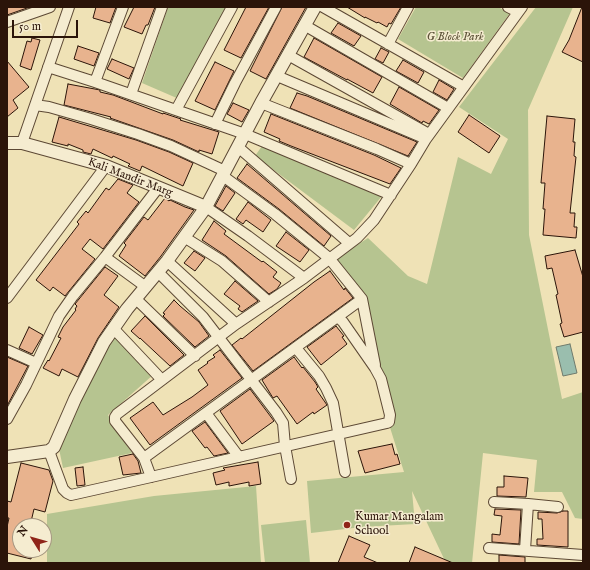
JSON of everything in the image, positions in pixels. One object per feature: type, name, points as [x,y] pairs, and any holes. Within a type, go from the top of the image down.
[{"type":"street","points":[[7,22],[50,7]]},
{"type":"street","points":[[22,143],[69,7]]},
{"type":"street","points":[[95,82],[124,7]]},
{"type":"street","points":[[131,94],[162,7]]},
{"type":"street","points":[[176,110],[232,7]]},
{"type":"street","points":[[215,124],[235,83],[276,7]]},
{"type":"street","points":[[7,457],[49,451],[54,446],[85,380],[113,328],[167,261],[206,208],[261,104],[315,7]]},
{"type":"street","points":[[323,7],[464,87]]},
{"type":"street","points":[[388,44],[408,7]]},
{"type":"street","points":[[151,477],[144,458],[115,421],[115,417],[236,324],[304,278],[357,238],[374,220],[428,136],[520,10],[508,7]]},
{"type":"street","points":[[304,25],[448,108]]},
{"type":"street","points":[[288,55],[428,136]]},
{"type":"street","points":[[48,67],[245,134],[391,195]]},
{"type":"street","points":[[277,76],[428,136]]},
{"type":"street","points":[[261,104],[377,149],[411,164]]},
{"type":"street","points":[[35,105],[49,107],[138,134],[185,152],[224,173],[329,258],[362,299],[375,368]]},
{"type":"street","name":"Kali Mandir Marg","points":[[7,142],[22,143],[106,166],[206,208]]},
{"type":"street","points":[[238,147],[349,243]]},
{"type":"street","points":[[7,298],[106,166]]},
{"type":"street","points":[[7,419],[26,385],[59,316],[158,188]]},
{"type":"street","points":[[206,208],[248,236],[304,278]]},
{"type":"street","points":[[184,237],[222,262],[269,302]]},
{"type":"street","points":[[105,257],[146,287]]},
{"type":"street","points":[[167,261],[236,324]]},
{"type":"street","points":[[158,272],[203,317],[276,412],[283,423],[285,446],[291,479]]},
{"type":"street","points":[[136,298],[195,356]]},
{"type":"street","points":[[144,458],[362,299]]},
{"type":"street","points":[[49,451],[63,489],[71,495],[339,435],[389,422],[390,415],[381,379],[343,322],[336,318]]},
{"type":"street","points":[[113,328],[162,380]]},
{"type":"street","points":[[296,348],[319,376],[333,403],[345,472]]},
{"type":"street","points":[[7,350],[36,363]]},
{"type":"street","points":[[206,413],[239,457]]},
{"type":"street","points":[[494,502],[558,507]]},
{"type":"street","points":[[525,550],[528,504]]},
{"type":"street","points":[[489,548],[583,555]]},
{"type":"green space","points":[[168,7],[228,7],[179,99],[142,83]]},
{"type":"green space","name":"G Block Park","points":[[416,7],[498,7],[510,13],[463,78],[398,39]]},
{"type":"green space","points":[[536,7],[573,7],[528,110],[529,235],[562,399],[583,392],[583,519],[575,518],[562,492],[534,492],[537,460],[483,453],[472,563],[446,563],[412,491],[415,524],[362,527],[311,533],[307,481],[404,472],[376,383],[368,314],[335,259],[368,238],[408,276],[427,284],[458,157],[491,174],[508,139],[459,107]]},
{"type":"green space","points":[[262,146],[382,196],[354,230],[255,156]]},
{"type":"green space","points":[[116,334],[154,374],[108,415],[132,453],[63,468],[58,444],[84,388]]},
{"type":"green space","points":[[256,486],[261,563],[47,562],[47,558],[52,558],[52,518],[47,518],[47,514],[154,496]]},
{"type":"green space","points":[[306,520],[310,563],[265,563],[261,525]]},
{"type":"shaded area","points":[[570,344],[577,373],[563,376],[556,347]]},
{"type":"building","points":[[7,7],[30,7],[7,15]]},
{"type":"building","points":[[96,7],[116,7],[110,23],[93,18]]},
{"type":"building","points":[[134,7],[155,7],[148,25],[146,25],[142,34],[124,27]]},
{"type":"building","points":[[246,7],[269,7],[241,58],[224,50]]},
{"type":"building","points":[[282,7],[306,7],[266,79],[250,71]]},
{"type":"building","points":[[347,7],[401,7],[391,24],[389,23],[387,27],[378,22],[377,23],[365,18]]},
{"type":"building","points":[[582,7],[583,62],[562,52],[569,40]]},
{"type":"building","points":[[338,23],[361,36],[354,46],[331,33]]},
{"type":"building","points":[[32,38],[40,40],[31,70],[20,66],[27,41],[31,42]]},
{"type":"building","points":[[314,38],[382,77],[373,93],[304,57]]},
{"type":"building","points":[[78,46],[99,53],[94,66],[74,59]]},
{"type":"building","points":[[381,48],[389,52],[383,63],[375,59]]},
{"type":"building","points":[[112,59],[134,68],[129,79],[107,69]]},
{"type":"building","points":[[403,60],[424,72],[418,83],[396,71]]},
{"type":"building","points":[[7,61],[29,87],[13,100],[18,108],[7,117]]},
{"type":"building","points":[[215,62],[234,71],[215,110],[195,101]]},
{"type":"building","points":[[439,80],[454,89],[447,100],[433,92]]},
{"type":"building","points":[[68,84],[100,90],[100,92],[113,95],[163,114],[181,119],[180,120],[219,132],[212,154],[199,150],[199,152],[173,140],[110,118],[111,117],[64,105]]},
{"type":"building","points":[[399,87],[439,110],[429,124],[423,121],[422,123],[390,104]]},
{"type":"building","points":[[297,93],[417,142],[408,156],[290,108]]},
{"type":"building","points":[[233,103],[249,110],[242,122],[227,114]]},
{"type":"building","points":[[271,114],[374,155],[401,168],[390,184],[291,146],[264,132]]},
{"type":"building","points":[[469,115],[500,136],[489,153],[458,132]]},
{"type":"building","points":[[547,116],[575,119],[573,142],[575,142],[574,156],[576,157],[570,213],[575,213],[574,227],[577,227],[576,238],[543,235],[545,183],[541,183]]},
{"type":"building","points":[[59,117],[136,140],[169,152],[193,163],[183,186],[142,166],[140,171],[128,166],[130,164],[113,156],[112,158],[93,149],[91,154],[83,152],[83,150],[68,144],[68,146],[52,142]]},
{"type":"building","points":[[247,164],[331,236],[324,246],[279,209],[237,178]]},
{"type":"building","points":[[118,179],[133,185],[127,193],[139,202],[103,249],[90,239],[82,249],[95,259],[65,296],[53,287],[50,291],[36,280],[79,224],[77,222],[86,211],[88,213],[106,188],[109,190]]},
{"type":"building","points":[[226,186],[235,193],[223,211],[215,206]]},
{"type":"building","points":[[165,198],[169,201],[170,200],[194,210],[145,276],[119,256],[126,245],[124,243],[144,217],[148,220]]},
{"type":"building","points":[[248,202],[271,220],[263,232],[246,220],[243,224],[236,219]]},
{"type":"building","points":[[214,221],[226,231],[224,234],[277,272],[273,277],[281,283],[277,289],[269,294],[226,256],[202,240]]},
{"type":"building","points":[[286,232],[309,250],[300,262],[276,246]]},
{"type":"building","points":[[575,250],[583,277],[583,332],[564,337],[560,324],[562,323],[556,295],[558,294],[552,268],[547,269],[545,256]]},
{"type":"building","points":[[194,251],[205,258],[195,271],[184,263]]},
{"type":"building","points":[[105,267],[118,276],[104,295],[119,307],[98,338],[78,377],[62,369],[59,376],[43,368],[48,360],[49,361],[61,338],[58,337],[63,327],[76,310],[75,309],[77,306],[75,304]]},
{"type":"building","points":[[330,271],[344,290],[345,288],[353,298],[253,371],[232,345],[241,338],[242,339]]},
{"type":"building","points":[[235,281],[258,301],[242,312],[238,309],[240,306],[224,294]]},
{"type":"building","points":[[174,300],[199,322],[209,336],[195,347],[163,316],[165,314],[163,313]]},
{"type":"building","points":[[145,316],[184,355],[170,366],[131,331]]},
{"type":"building","points":[[336,326],[344,336],[342,337],[347,344],[321,365],[307,347]]},
{"type":"building","points":[[29,327],[43,335],[32,354],[19,348]]},
{"type":"building","points":[[220,350],[242,378],[150,445],[130,418],[153,402],[163,415],[208,385],[198,370],[215,357],[213,355]]},
{"type":"building","points":[[7,357],[28,366],[7,406]]},
{"type":"building","points":[[294,357],[315,382],[318,387],[316,389],[327,405],[314,414],[313,412],[297,424],[277,396],[273,398],[262,380]]},
{"type":"building","points":[[250,389],[274,421],[242,444],[220,411]]},
{"type":"building","points":[[205,422],[228,453],[214,456],[207,447],[205,448],[192,431]]},
{"type":"building","points":[[392,444],[395,455],[397,454],[400,464],[365,473],[358,451]]},
{"type":"building","points":[[133,454],[138,461],[141,473],[123,475],[119,457]]},
{"type":"building","points":[[258,462],[261,484],[249,486],[249,482],[229,486],[229,482],[216,485],[213,473],[225,470],[223,468]]},
{"type":"building","points":[[21,463],[49,470],[53,481],[45,512],[34,509],[32,518],[12,518],[12,554],[7,553],[7,527],[9,518],[7,518],[7,501],[11,502]]},
{"type":"building","points":[[83,467],[85,485],[77,486],[75,468]]},
{"type":"building","points":[[504,476],[528,478],[526,497],[497,496],[497,487],[504,487]]},
{"type":"building","points":[[495,509],[521,510],[519,544],[492,542],[492,534],[500,535],[502,516],[494,515]]},
{"type":"building","points":[[568,511],[568,547],[537,545],[537,539],[543,539],[542,519],[538,519],[538,512],[557,513]]},
{"type":"building","points":[[349,536],[370,545],[364,557],[378,563],[338,563]]},
{"type":"building","points":[[415,547],[453,563],[409,563]]},
{"type":"building","points":[[499,555],[525,557],[525,563],[499,563]]},
{"type":"place","name":"Kumar Mangalam School","points":[[347,525]]}]
